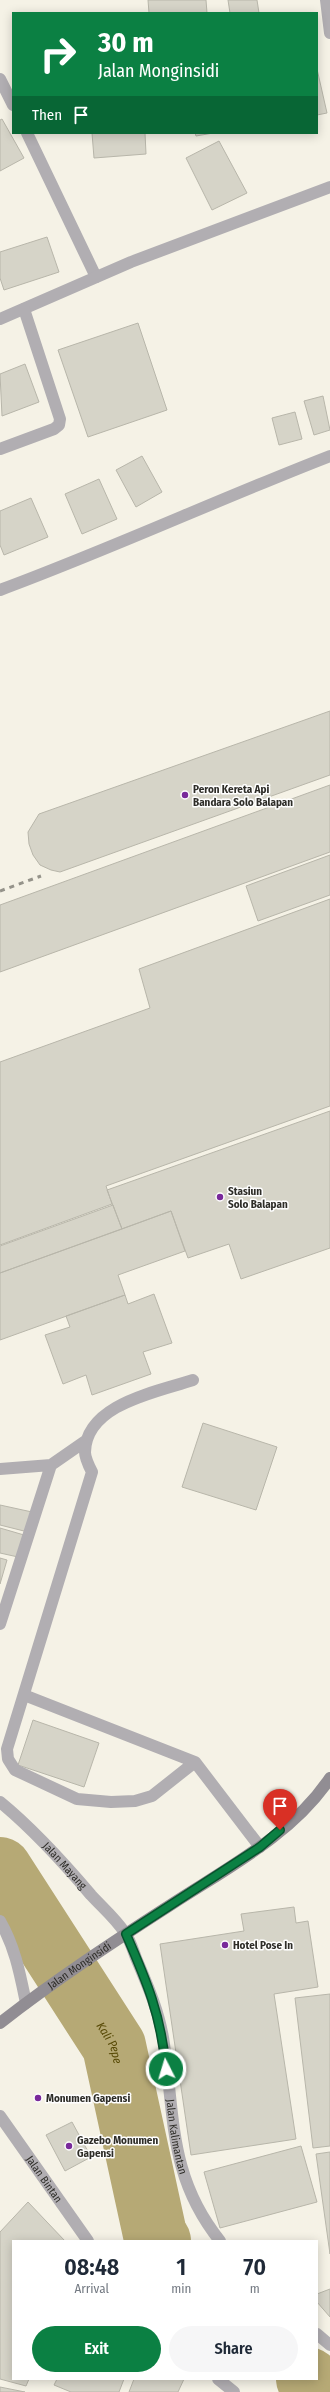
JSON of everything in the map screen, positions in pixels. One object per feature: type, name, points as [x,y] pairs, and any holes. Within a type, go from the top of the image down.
[{"type":"main road","name":"Jalan Monginsidi","points":[[0,2023],[36,1994],[260,1847],[298,1815],[330,1778]]},
{"type":"street","points":[[326,0],[330,33]]},
{"type":"street","points":[[0,79],[12,103]]},
{"type":"street","points":[[27,134],[96,277]]},
{"type":"street","points":[[0,320],[132,262],[330,187]]},
{"type":"street","points":[[0,449],[54,429],[59,425],[60,419],[24,309]]},
{"type":"street","points":[[0,590],[60,568],[236,493],[330,456]]},
{"type":"street","points":[[193,1380],[132,1400],[107,1412],[92,1427],[87,1440],[85,1453],[92,1472],[7,1750],[8,1759],[15,1770],[77,1800],[111,1802],[135,1801],[152,1796],[195,1762]]},
{"type":"street","points":[[0,1469],[51,1465],[87,1440]]},
{"type":"street","points":[[0,1624],[51,1465]]},
{"type":"street","points":[[24,1695],[195,1762],[260,1847]]},
{"type":"street","name":"Jalan Mayang","points":[[0,1802],[17,1816],[53,1853],[126,1934]]},
{"type":"street","points":[[0,1921],[9,1936],[16,1955],[26,2003]]},
{"type":"street","name":"Jalan Kalimantan","points":[[126,1934],[153,1996],[159,2019],[164,2044],[173,2129],[184,2177],[192,2200],[219,2240]]},
{"type":"street","name":"Jalan Bintan","points":[[0,2116],[87,2240]]},
{"type":"street","points":[[318,2335],[330,2345]]},
{"type":"street","points":[[219,2380],[234,2392]]},
{"type":"building","points":[[148,0],[206,0],[207,12],[149,12]]},
{"type":"building","points":[[228,0],[257,0],[259,12],[230,12]]},
{"type":"building","points":[[318,73],[327,113],[318,115]]},
{"type":"building","points":[[2,119],[24,158],[0,171],[0,120]]},
{"type":"building","points":[[92,134],[145,134],[146,154],[94,158]]},
{"type":"building","points":[[195,134],[207,134],[196,136]]},
{"type":"building","points":[[219,141],[247,193],[212,210],[186,158]]},
{"type":"building","points":[[47,237],[59,272],[4,290],[0,278],[0,252]]},
{"type":"building","points":[[138,323],[167,410],[88,437],[58,350]]},
{"type":"building","points":[[25,364],[39,402],[2,416],[0,374]]},
{"type":"building","points":[[323,396],[330,430],[314,435],[304,401]]},
{"type":"building","points":[[295,412],[302,439],[279,445],[272,418]]},
{"type":"building","points":[[142,456],[162,492],[136,507],[116,470]]},
{"type":"building","points":[[99,479],[117,519],[82,534],[65,494]]},
{"type":"building","points":[[31,498],[48,537],[4,555],[0,545],[0,511]]},
{"type":"building","name":"Peron Kereta Api Bandara Solo Balapan","points":[[330,711],[330,775],[60,872],[40,865],[33,855],[29,844],[28,832],[39,814]]},
{"type":"building","points":[[330,785],[330,852],[0,972],[0,905]]},
{"type":"building","points":[[330,855],[330,895],[258,921],[246,886]]},
{"type":"building","points":[[330,899],[330,1106],[106,1186],[112,1204],[0,1245],[0,1062],[150,1008],[139,969]]},
{"type":"building","name":"Stasiun Solo Balapan","points":[[330,1111],[330,1248],[241,1279],[229,1244],[188,1258],[171,1211],[122,1229],[107,1190]]},
{"type":"building","points":[[113,1205],[122,1229],[0,1273],[0,1246]]},
{"type":"building","points":[[171,1211],[185,1251],[118,1275],[125,1295],[0,1340],[0,1273]]},
{"type":"building","points":[[154,1294],[172,1343],[143,1352],[151,1374],[92,1395],[86,1375],[63,1384],[45,1335],[70,1327],[66,1316],[125,1295],[128,1304]]},
{"type":"building","points":[[203,1423],[277,1447],[256,1510],[182,1487]]},
{"type":"building","points":[[0,1505],[32,1512],[28,1532],[0,1525]]},
{"type":"building","points":[[0,1528],[24,1535],[18,1557],[0,1553]]},
{"type":"building","points":[[0,1558],[7,1560],[0,1584]]},
{"type":"building","points":[[33,1720],[99,1743],[84,1787],[18,1765]]},
{"type":"building","points":[[294,1907],[296,1923],[308,1921],[318,1987],[274,1994],[296,2139],[191,2155],[160,1944],[244,1931],[241,1914]]},
{"type":"building","points":[[330,1994],[330,2146],[313,2148],[295,1998]]},
{"type":"building","name":"Gazebo Monumen Gapensi","points":[[72,2122],[91,2157],[65,2171],[46,2135]]},
{"type":"building","points":[[301,2146],[317,2202],[220,2228],[204,2172]]},
{"type":"building","points":[[330,2152],[330,2254],[316,2154]]},
{"type":"building","points":[[28,2202],[64,2240],[12,2240],[12,2380],[29,2380],[26,2386],[0,2379],[0,2232]]},
{"type":"building","points":[[330,2289],[330,2317],[318,2303],[318,2294]]},
{"type":"building","points":[[56,2380],[124,2380],[119,2392],[71,2392],[54,2385]]},
{"type":"building","points":[[134,2380],[184,2380],[178,2392],[129,2392]]},
{"type":"building","points":[[0,2387],[25,2392],[0,2392]]},
{"type":"waterway","name":"Kali Pepe","points":[[0,1869],[114,2046],[156,2239],[158,2240]]},
{"type":"waterway","name":"Kali Pepe","points":[[309,2380],[323,2392]]},
{"type":"railway","points":[[0,891],[41,876]]},
{"type":"place","name":"Peron Kereta Api Bandara Solo Balapan","points":[[185,795]]},
{"type":"place","name":"Stasiun Solo Balapan","points":[[220,1197]]},
{"type":"place","name":"Hotel Pose In","points":[[225,1945]]},
{"type":"place","name":"Monumen Gapensi","points":[[38,2098]]},
{"type":"place","name":"Gazebo Monumen Gapensi","points":[[69,2146]]},
{"type":"route","points":[[166,2069],[164,2044],[153,1996],[126,1934],[260,1847],[280,1830]]}]
